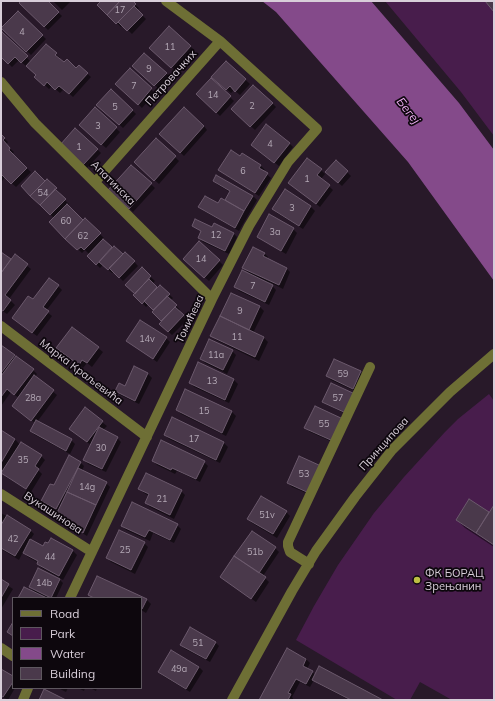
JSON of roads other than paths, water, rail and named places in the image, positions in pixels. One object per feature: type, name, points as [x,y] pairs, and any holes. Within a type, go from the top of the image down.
[{"type":"street","points":[[166,1],[220,41]]},
{"type":"street","name":"Томићева","points":[[70,597],[212,299],[249,226],[288,162],[317,129],[220,41]]},
{"type":"street","name":"Петровачких","points":[[95,182],[220,41]]},
{"type":"street","name":"Апатинска","points":[[1,82],[35,123],[212,299]]},
{"type":"street","name":"Марка Краљевића","points":[[1,326],[147,437]]},
{"type":"street","name":"Принципова","points":[[232,700],[288,598],[309,564],[355,497],[392,450],[450,392],[494,354]]},
{"type":"street","points":[[309,564],[290,552],[288,542],[370,367]]},
{"type":"street","name":"Вукашинова","points":[[1,494],[92,552]]},
{"type":"street","points":[[1,648],[12,655]]},
{"type":"street","points":[[23,700],[28,689]]},
{"type":"water","name":"Бегеј","points":[[262,1],[371,1],[459,103],[494,150],[494,281],[408,162],[276,12]]},
{"type":"place","name":"ФК БОРАЦ Зрењанин","points":[[417,580]]}]
